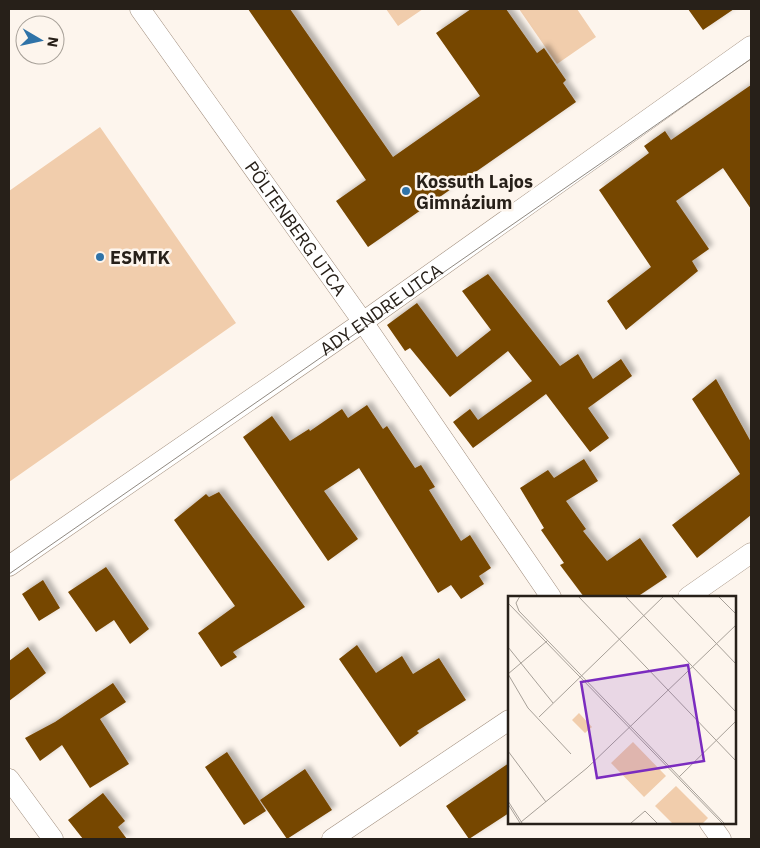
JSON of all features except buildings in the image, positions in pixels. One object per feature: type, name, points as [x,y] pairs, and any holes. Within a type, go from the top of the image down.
[{"type":"street","name":"PÖLTENBERG UTCA","points":[[140,9],[363,322],[550,596]]},
{"type":"street","name":"ADY ENDRE UTCA","points":[[9,566],[363,322],[751,46]]},
{"type":"street","points":[[689,596],[751,553]]},
{"type":"street","points":[[332,839],[508,721]]},
{"type":"street","points":[[9,779],[53,839]]},
{"type":"street","points":[[710,823],[722,839]]},
{"type":"shaded area","points":[[386,9],[423,9],[398,26]]},
{"type":"shaded area","points":[[519,9],[577,9],[596,37],[557,64]]},
{"type":"shaded area","name":"ESMTK","points":[[100,127],[236,323],[9,482],[9,191]]},
{"type":"tram line","points":[[9,574],[751,59]]},
{"type":"place","name":"Kossuth Lajos Gimnázium","points":[[406,191]]},
{"type":"place","name":"ESMTK","points":[[100,257]]}]
